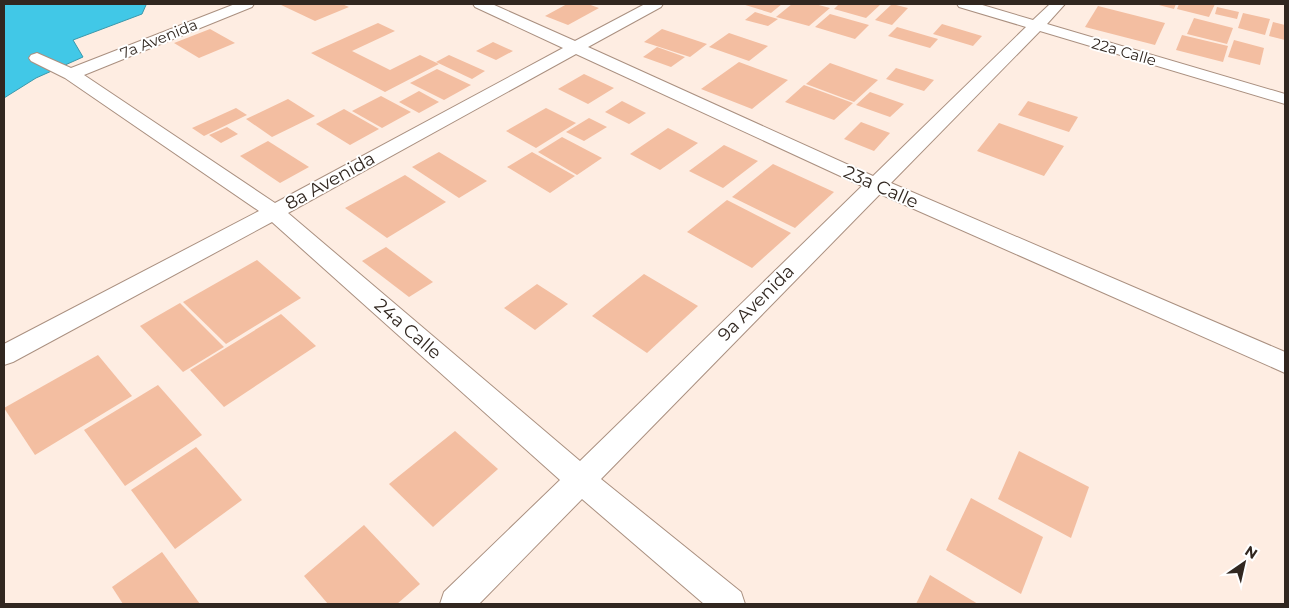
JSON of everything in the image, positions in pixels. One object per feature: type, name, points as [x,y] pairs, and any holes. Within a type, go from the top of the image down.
[{"type":"street","name":"7a Avenida","points":[[71,74],[247,4]]},
{"type":"street","name":"23a Calle","points":[[480,4],[875,184],[1285,363]]},
{"type":"street","name":"8a Avenida","points":[[4,355],[274,212],[656,4]]},
{"type":"street","name":"22a Calle","points":[[964,4],[1285,99]]},
{"type":"street","name":"9a Avenida","points":[[456,604],[875,184],[1058,4]]},
{"type":"street","name":"24a Calle","points":[[37,58],[71,74],[274,212],[580,479],[730,604]]},
{"type":"water","points":[[4,4],[146,5],[142,14],[73,40],[83,57],[36,78],[4,98]]},
{"type":"building","points":[[279,4],[342,4],[349,7],[315,21]]},
{"type":"building","points":[[567,4],[588,4],[599,8],[568,25],[545,16]]},
{"type":"building","points":[[742,4],[782,4],[771,13]]},
{"type":"building","points":[[792,4],[815,4],[830,8],[809,26],[776,17]]},
{"type":"building","points":[[839,4],[881,4],[866,18],[834,9]]},
{"type":"building","points":[[892,4],[908,8],[892,25],[875,20]]},
{"type":"building","points":[[1155,4],[1176,4],[1174,9]]},
{"type":"building","points":[[1179,4],[1215,4],[1209,17],[1177,9]]},
{"type":"building","points":[[1098,6],[1165,23],[1155,45],[1085,27]]},
{"type":"building","points":[[1217,7],[1239,12],[1237,19],[1215,14]]},
{"type":"building","points":[[755,12],[778,19],[768,26],[745,20]]},
{"type":"building","points":[[1243,13],[1270,19],[1265,35],[1238,28]]},
{"type":"building","points":[[830,14],[869,25],[855,39],[815,27]]},
{"type":"building","points":[[1194,18],[1233,28],[1227,44],[1187,34]]},
{"type":"building","points":[[1273,22],[1285,25],[1285,40],[1269,36]]},
{"type":"building","points":[[378,23],[395,31],[352,51],[390,70],[420,55],[439,64],[385,92],[311,53]]},
{"type":"building","points":[[942,24],[982,36],[973,46],[933,34]]},
{"type":"building","points":[[897,27],[938,39],[930,48],[888,36]]},
{"type":"building","points":[[210,29],[235,43],[199,58],[174,43]]},
{"type":"building","points":[[662,29],[707,44],[690,57],[644,42]]},
{"type":"building","points":[[729,33],[768,46],[749,61],[709,47]]},
{"type":"building","points":[[1182,35],[1228,46],[1223,62],[1176,50]]},
{"type":"building","points":[[1234,40],[1264,48],[1260,65],[1228,57]]},
{"type":"building","points":[[493,42],[513,51],[496,60],[476,51]]},
{"type":"building","points":[[657,47],[685,57],[671,67],[643,57]]},
{"type":"building","points":[[449,55],[485,71],[472,79],[436,62]]},
{"type":"building","points":[[739,62],[788,80],[752,109],[701,89]]},
{"type":"building","points":[[830,63],[878,80],[854,102],[806,84]]},
{"type":"building","points":[[896,68],[934,80],[924,91],[886,79]]},
{"type":"building","points":[[437,69],[471,85],[444,100],[410,83]]},
{"type":"building","points":[[584,74],[614,88],[588,104],[558,89]]},
{"type":"building","points":[[804,85],[853,103],[834,120],[785,102]]},
{"type":"building","points":[[419,91],[439,102],[419,113],[399,102]]},
{"type":"building","points":[[870,92],[904,104],[890,117],[856,105]]},
{"type":"building","points":[[381,96],[411,112],[382,128],[352,111]]},
{"type":"building","points":[[288,99],[315,116],[272,137],[246,119]]},
{"type":"building","points":[[622,101],[646,113],[629,124],[605,112]]},
{"type":"building","points":[[1028,101],[1078,117],[1069,132],[1018,115]]},
{"type":"building","points":[[236,108],[247,115],[204,136],[192,128]]},
{"type":"building","points":[[546,108],[576,123],[536,148],[506,131]]},
{"type":"building","points":[[344,109],[379,129],[350,145],[316,124]]},
{"type":"building","points":[[589,118],[607,127],[584,141],[566,132]]},
{"type":"building","points":[[861,122],[890,133],[874,151],[844,139]]},
{"type":"building","points":[[999,123],[1064,146],[1044,176],[977,151]]},
{"type":"building","points":[[227,127],[238,134],[221,143],[209,135]]},
{"type":"building","points":[[668,128],[698,143],[660,170],[630,154]]},
{"type":"building","points":[[562,137],[602,158],[577,175],[538,152]]},
{"type":"building","points":[[268,141],[309,167],[280,183],[240,156]]},
{"type":"building","points":[[724,145],[758,161],[723,188],[689,171]]},
{"type":"building","points":[[439,152],[487,181],[459,198],[412,167]]},
{"type":"building","points":[[532,152],[575,176],[550,193],[507,167]]},
{"type":"building","points":[[773,164],[834,192],[795,228],[732,197]]},
{"type":"building","points":[[405,175],[446,202],[387,238],[345,208]]},
{"type":"building","points":[[727,200],[791,233],[752,268],[687,232]]},
{"type":"building","points":[[386,247],[433,282],[409,297],[362,261]]},
{"type":"building","points":[[257,260],[301,298],[226,344],[183,302]]},
{"type":"building","points":[[644,274],[698,306],[647,353],[592,316]]},
{"type":"building","points":[[537,284],[568,304],[535,330],[504,308]]},
{"type":"building","points":[[180,303],[224,347],[183,372],[140,326]]},
{"type":"building","points":[[281,314],[316,346],[224,407],[190,370]]},
{"type":"building","points":[[98,355],[132,396],[35,455],[4,408]]},
{"type":"building","points":[[158,385],[202,435],[125,486],[84,430]]},
{"type":"building","points":[[455,431],[498,469],[433,527],[389,484]]},
{"type":"building","points":[[196,447],[242,500],[175,549],[131,490]]},
{"type":"building","points":[[1019,451],[1089,487],[1071,538],[998,499]]},
{"type":"building","points":[[971,498],[1043,537],[1021,594],[946,550]]},
{"type":"building","points":[[364,525],[420,584],[397,604],[328,604],[304,576]]},
{"type":"building","points":[[162,552],[200,604],[123,604],[112,587]]},
{"type":"building","points":[[930,575],[978,604],[916,604]]}]
